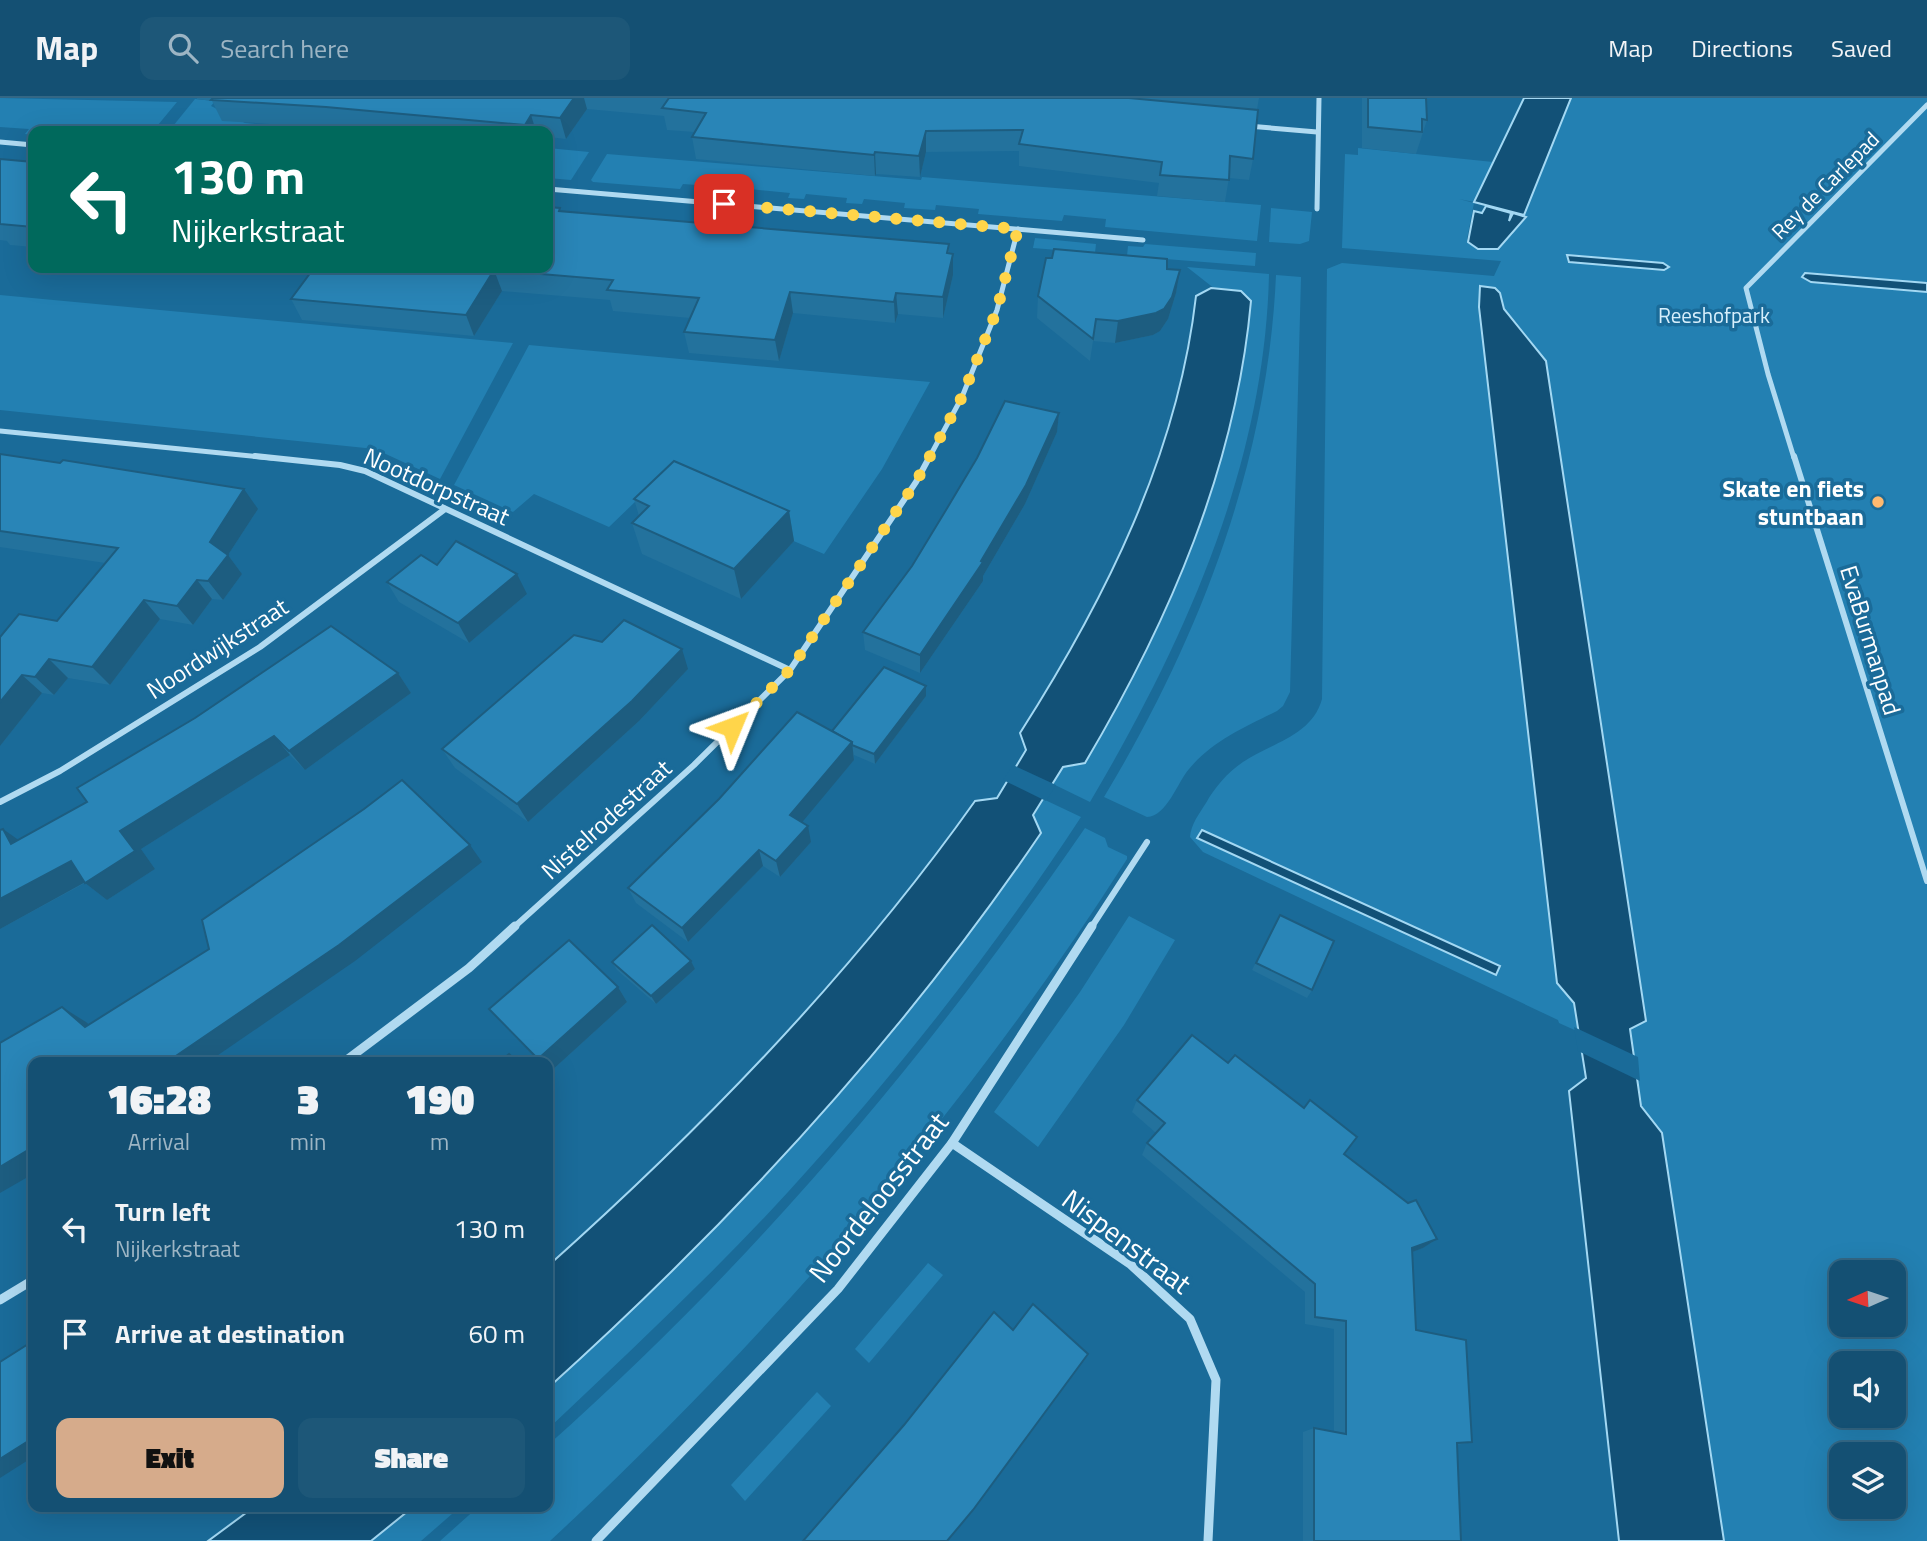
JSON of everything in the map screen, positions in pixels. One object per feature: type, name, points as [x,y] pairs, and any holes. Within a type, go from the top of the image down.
[{"type":"street","points":[[1317,209],[1319,98]]},
{"type":"street","name":"Rey de Carlepad","points":[[1746,288],[1927,105]]},
{"type":"street","points":[[1245,125],[1317,132]]},
{"type":"street","points":[[0,142],[28,145]]},
{"type":"street","points":[[553,189],[1143,240]]},
{"type":"street","name":"Nistelrodestraat","points":[[351,1057],[469,968],[694,765],[790,670],[916,482],[962,397],[997,310],[1018,229]]},
{"type":"street","name":"EvaBurmanpad","points":[[1746,288],[1768,374],[1927,881]]},
{"type":"street","name":"Nootdorpstraat","points":[[0,431],[340,466],[365,471],[790,670]]},
{"type":"street","name":"Noordwijkstraat","points":[[0,802],[60,771],[260,647],[445,509]]},
{"type":"street","name":"Noordeloosstraat","points":[[596,1541],[838,1289],[951,1143],[1147,842]]},
{"type":"street","name":"Nispenstraat","points":[[951,1143],[1130,1264],[1190,1319],[1216,1380],[1208,1541]]},
{"type":"street","points":[[0,1300],[28,1283]]},
{"type":"green space","points":[[0,98],[177,102],[157,126],[28,126],[28,129],[0,127]]},
{"type":"green space","name":"Reeshofpark","points":[[1571,98],[1927,98],[1927,1541],[1638,1541],[1496,289],[1483,325],[1484,339],[1557,983],[1574,1003],[1579,1032],[1203,852],[1190,837],[1198,815],[1213,791],[1227,776],[1254,755],[1300,730],[1317,712],[1322,699],[1327,269],[1342,263],[1494,276],[1501,261],[1342,248],[1345,154],[1358,155],[1358,148],[1493,162],[1474,202],[1459,199],[1474,203],[1467,239],[1478,249],[1512,235]],"holes":[[[1202,830],[1499,966],[1496,974],[1198,838]]]},
{"type":"green space","points":[[195,99],[215,101],[211,106],[245,123],[282,126],[173,126]]},
{"type":"green space","points":[[553,148],[589,152],[571,180],[553,178]]},
{"type":"green space","points":[[607,154],[1261,205],[1257,241],[1105,227],[1106,219],[1064,215],[1062,221],[978,214],[979,209],[936,205],[935,210],[904,208],[905,203],[864,199],[862,204],[846,203],[847,198],[806,194],[804,199],[788,198],[790,193],[749,189],[746,194],[721,192],[723,187],[683,184],[680,189],[593,182],[591,180]]},
{"type":"green space","points":[[1271,208],[1312,212],[1309,241],[1300,244],[1269,242]]},
{"type":"green space","points":[[1035,238],[1096,244],[1095,253],[1033,248]]},
{"type":"green space","points":[[1145,244],[1256,253],[1255,266],[1127,256],[1128,246],[1143,247]]},
{"type":"green space","points":[[1187,267],[1269,274],[1264,345],[1253,414],[1236,482],[1214,549],[1187,614],[1125,741],[1090,802],[1053,784],[1063,767],[1085,763],[1116,709],[1170,598],[1194,541],[1214,482],[1231,423],[1243,363],[1251,301],[1241,291],[1215,289]]},
{"type":"green space","points":[[1276,275],[1301,277],[1290,692],[1283,706],[1277,711],[1208,750],[1189,769],[1166,805],[1147,817],[1104,797],[1139,737],[1170,674],[1223,546],[1243,480],[1259,412],[1270,344]]},
{"type":"green space","points":[[0,295],[513,343],[440,479],[375,449],[0,410]]},
{"type":"green space","points":[[529,345],[930,382],[882,469],[824,554],[721,510],[664,474],[609,527],[534,494],[513,512],[454,485]]},
{"type":"green space","points":[[1043,799],[1081,817],[1014,915],[905,1057],[828,1148],[759,1223],[670,1313],[553,1424],[553,1383],[683,1260],[811,1125],[872,1055],[987,909],[1040,833],[1033,815]]},
{"type":"green space","points":[[1085,828],[1105,838],[1108,847],[1127,856],[1065,953],[1000,1044],[931,1132],[786,1302],[631,1464],[550,1541],[440,1541],[472,1512],[553,1512],[553,1440],[697,1304],[767,1229],[901,1075],[1026,912]]},
{"type":"green space","points":[[1129,916],[1175,940],[1124,1025],[1038,1147],[994,1112],[1080,992]]},
{"type":"green space","points":[[928,1263],[943,1275],[869,1363],[855,1349]]},
{"type":"green space","points":[[817,1392],[831,1406],[745,1501],[731,1485]]},
{"type":"green space","points":[[407,1512],[454,1512],[421,1541],[371,1541]]},
{"type":"shaded area","points":[[1524,98],[1571,98],[1524,215],[1474,202]]},
{"type":"shaded area","points":[[1486,206],[1511,213],[1509,221],[1513,213],[1526,217],[1498,249],[1478,249],[1468,242],[1474,211],[1482,213]]},
{"type":"shaded area","points":[[1567,255],[1663,263],[1669,267],[1664,270],[1569,262]]},
{"type":"shaded area","points":[[1805,273],[1927,283],[1927,292],[1811,282],[1802,277]]},
{"type":"shaded area","points":[[1480,286],[1495,288],[1500,293],[1504,309],[1546,361],[1646,1021],[1630,1029],[1641,1106],[1662,1133],[1724,1541],[1619,1541],[1569,1091],[1586,1078],[1574,1003],[1557,983],[1479,307]]},
{"type":"shaded area","points":[[1211,288],[1241,291],[1251,301],[1243,363],[1231,423],[1194,541],[1170,598],[1116,709],[1085,763],[1063,767],[1033,815],[1041,833],[931,983],[872,1055],[811,1125],[683,1260],[553,1383],[553,1261],[664,1158],[775,1046],[879,927],[975,801],[997,798],[1026,750],[1020,733],[1081,631],[1133,524],[1155,469],[1187,355],[1196,296]]},
{"type":"shaded area","points":[[1202,830],[1500,966],[1496,975],[1197,838]]},
{"type":"shaded area","points":[[247,1512],[407,1512],[371,1541],[208,1541]]},
{"type":"pier","points":[[1013,765],[1056,785],[1046,801],[1003,780]]},
{"type":"pier","points":[[1574,1027],[1638,1057],[1640,1081],[1578,1051]]},
{"type":"building","points":[[574,98],[560,118],[531,115],[525,125],[326,107],[211,100]]},
{"type":"building","points":[[669,98],[1129,98],[1258,110],[1253,159],[1230,156],[1229,180],[1160,175],[1162,162],[1019,144],[1023,130],[926,131],[919,156],[875,152],[874,155],[692,137],[706,113],[662,108]]},
{"type":"building","points":[[1368,98],[1426,98],[1427,120],[1422,119],[1422,132],[1368,127]]},
{"type":"building","points":[[0,159],[28,162],[28,227],[0,224]]},
{"type":"building","points":[[553,207],[560,208],[559,211],[949,244],[947,253],[953,254],[943,297],[896,293],[894,302],[790,292],[775,340],[684,332],[699,298],[607,290],[613,280],[530,273],[553,273]]},
{"type":"building","points":[[1054,249],[1167,259],[1167,269],[1180,270],[1172,297],[1164,309],[1118,321],[1096,319],[1093,339],[1038,296],[1046,258],[1052,258]]},
{"type":"building","points":[[310,273],[492,273],[466,315],[291,299]]},
{"type":"building","points":[[1005,401],[1059,413],[1026,485],[981,561],[983,562],[920,655],[863,632],[912,566],[977,458]]},
{"type":"building","points":[[0,454],[60,463],[63,460],[244,489],[210,542],[228,555],[208,581],[197,580],[177,606],[144,600],[92,667],[49,659],[35,677],[22,675],[0,702],[0,637],[19,614],[57,621],[118,548],[0,531]]},
{"type":"building","points":[[674,461],[789,511],[734,569],[632,523],[649,506],[634,499]]},
{"type":"building","points":[[456,541],[517,574],[458,623],[387,582],[421,555],[437,565]]},
{"type":"building","points":[[624,620],[682,649],[632,701],[517,804],[442,749],[574,635],[602,642]]},
{"type":"building","points":[[331,626],[398,673],[289,751],[274,736],[120,831],[135,851],[85,883],[71,861],[0,899],[0,830],[3,829],[11,844],[87,802],[77,788],[195,718]]},
{"type":"building","points":[[884,667],[926,686],[874,754],[852,745],[852,742],[832,731]]},
{"type":"building","points":[[797,712],[852,742],[790,815],[808,826],[776,861],[759,850],[682,928],[628,888],[719,799]]},
{"type":"building","points":[[402,780],[470,845],[339,945],[174,1057],[28,1057],[28,1150],[0,1167],[0,1043],[62,1007],[85,1027],[209,949],[202,920]]},
{"type":"building","points":[[1280,915],[1334,941],[1312,990],[1256,963]]},
{"type":"building","points":[[652,925],[691,961],[651,996],[612,962]]},
{"type":"building","points":[[569,940],[618,987],[540,1057],[536,1057],[489,1009]]},
{"type":"building","points":[[1192,1035],[1228,1063],[1235,1055],[1304,1108],[1310,1100],[1357,1137],[1344,1154],[1408,1203],[1416,1200],[1437,1239],[1412,1248],[1416,1330],[1466,1340],[1472,1442],[1457,1443],[1461,1541],[1314,1541],[1314,1428],[1346,1434],[1346,1321],[1315,1317],[1315,1284],[1147,1143],[1165,1123],[1137,1100]]},
{"type":"building","points":[[1033,1304],[1088,1354],[947,1541],[803,1541],[904,1425],[994,1312],[1013,1330]]},
{"type":"building","points":[[28,1344],[28,1441],[0,1459],[0,1362]]},
{"type":"place","name":"Skate en fiets stuntbaan","points":[[1878,502]]},
{"type":"route","points":[[724,204],[1018,229],[997,310],[962,397],[916,482],[790,670],[732,727]]}]
